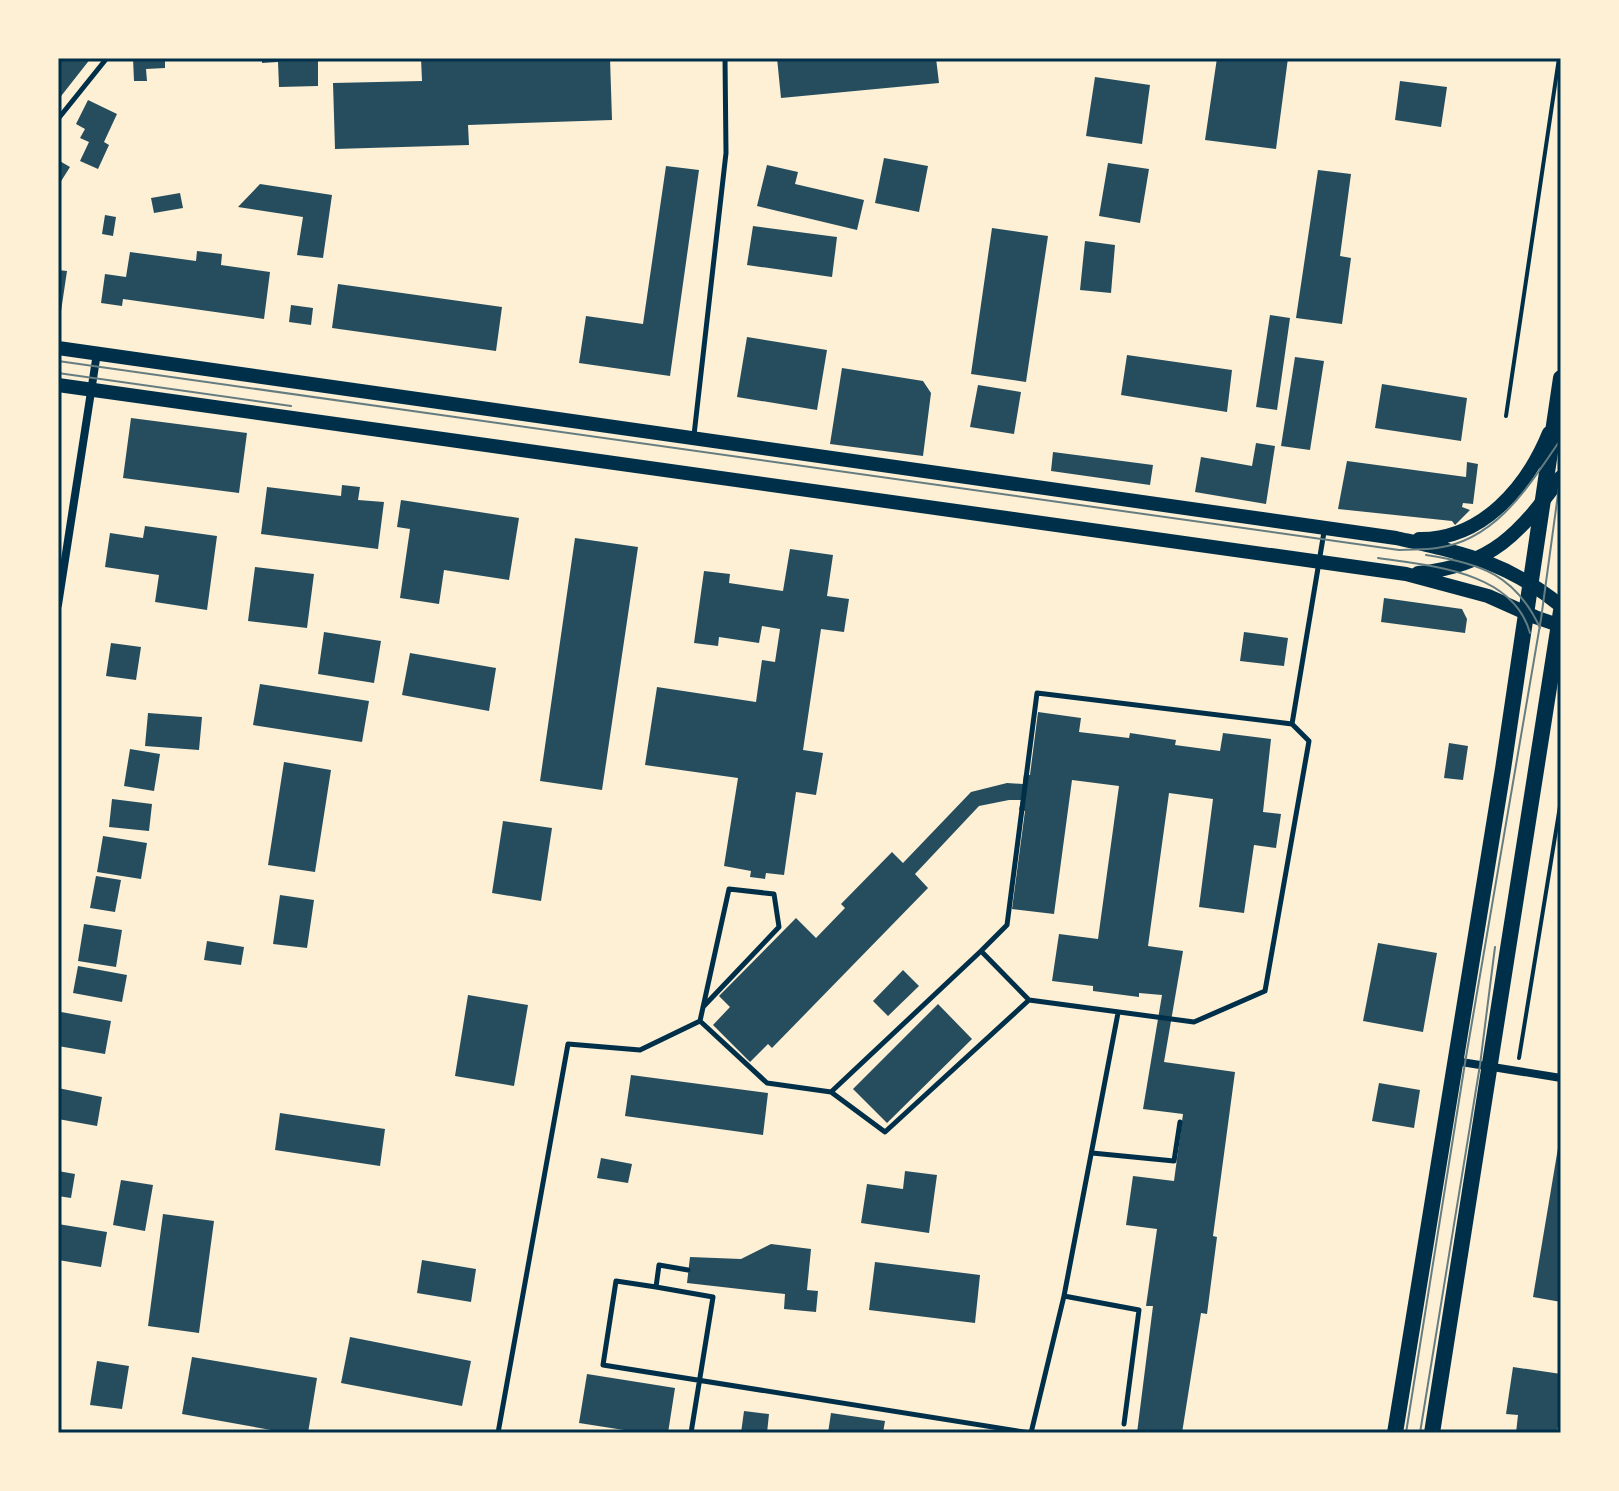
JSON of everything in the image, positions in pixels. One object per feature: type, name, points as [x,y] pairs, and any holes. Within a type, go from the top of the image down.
[{"type":"main road","points":[[1395,1433],[1527,614],[1561,378]]},
{"type":"main road","points":[[1432,1433],[1560,617]]},
{"type":"street","points":[[58,348],[1396,538],[1425,539],[1452,534],[1491,516],[1540,455],[1555,418]]},
{"type":"street","points":[[58,605],[97,353]]},
{"type":"street","points":[[58,385],[1406,574],[1488,596],[1527,614],[1560,617]]},
{"type":"street","points":[[1406,574],[1449,570],[1504,542],[1524,526],[1561,477]]},
{"type":"street","points":[[1396,538],[1478,557],[1530,584],[1560,617]]},
{"type":"street","points":[[1454,1061],[1561,1078]]},
{"type":"lane","points":[[58,119],[107,58]]},
{"type":"lane","points":[[694,439],[726,153],[725,58]]},
{"type":"lane","points":[[1292,724],[1324,529]]},
{"type":"lane","points":[[831,1092],[1007,925],[1037,693],[1292,724],[1309,741],[1265,991],[1194,1022],[1118,1013],[1029,1000],[981,951]]},
{"type":"lane","points":[[700,1021],[703,1007],[729,889],[774,894],[779,927],[703,1007]]},
{"type":"lane","points":[[700,1021],[767,1083],[831,1092],[885,1132],[1029,1000]]},
{"type":"lane","points":[[691,1433],[699,1380],[713,1297],[616,1281],[603,1365],[699,1380],[1030,1433],[1064,1296],[1118,1013]]},
{"type":"lane","points":[[498,1433],[568,1044],[640,1050],[700,1021]]},
{"type":"lane","points":[[1092,1153],[1174,1161],[1180,1122]]},
{"type":"lane","points":[[656,1287],[659,1265],[688,1270]]},
{"type":"lane","points":[[1064,1296],[1139,1310],[1124,1424]]},
{"type":"path","points":[[1506,416],[1559,58]]},
{"type":"path","points":[[1517,1071],[1561,800]]},
{"type":"building","points":[[58,58],[91,58],[58,100]]},
{"type":"building","points":[[133,58],[165,58],[165,68],[146,69],[147,81],[134,81]]},
{"type":"building","points":[[262,58],[318,58],[318,86],[279,87],[278,62],[262,63]]},
{"type":"building","points":[[421,58],[610,58],[612,120],[468,125],[469,145],[335,149],[333,83],[422,81]]},
{"type":"building","points":[[777,58],[936,58],[939,83],[781,98]]},
{"type":"building","points":[[1217,58],[1288,58],[1276,149],[1205,140]]},
{"type":"building","points":[[1095,77],[1150,85],[1142,144],[1086,136]]},
{"type":"building","points":[[1400,81],[1447,87],[1441,127],[1395,120]]},
{"type":"building","points":[[88,100],[117,114],[104,142],[109,145],[98,169],[80,161],[89,142],[80,138],[85,129],[76,124]]},
{"type":"building","points":[[884,158],[928,166],[919,212],[875,203]]},
{"type":"building","points":[[58,160],[70,167],[58,186]]},
{"type":"building","points":[[1108,163],[1149,169],[1140,223],[1099,216]]},
{"type":"building","points":[[767,165],[798,172],[795,184],[864,200],[857,230],[757,206]]},
{"type":"building","points":[[666,166],[699,170],[670,376],[579,363],[586,316],[643,324]]},
{"type":"building","points":[[1318,170],[1351,174],[1340,256],[1351,258],[1342,324],[1296,318]]},
{"type":"building","points":[[260,184],[332,195],[323,258],[297,255],[303,217],[238,207]]},
{"type":"building","points":[[180,193],[183,208],[154,213],[151,198]]},
{"type":"building","points":[[105,215],[116,217],[113,236],[102,234]]},
{"type":"building","points":[[753,226],[837,237],[832,277],[747,265]]},
{"type":"building","points":[[992,228],[1048,236],[1026,382],[971,374]]},
{"type":"building","points":[[1085,241],[1115,245],[1111,293],[1080,290]]},
{"type":"building","points":[[197,251],[222,254],[221,265],[270,272],[264,319],[123,299],[122,306],[101,303],[105,274],[126,277],[130,252],[196,261]]},
{"type":"building","points":[[58,270],[67,271],[60,318],[58,318]]},
{"type":"building","points":[[338,284],[502,307],[496,351],[332,328]]},
{"type":"building","points":[[291,305],[313,308],[311,325],[289,322]]},
{"type":"building","points":[[1270,315],[1290,318],[1277,410],[1256,407]]},
{"type":"building","points":[[747,337],[827,350],[817,410],[737,397]]},
{"type":"building","points":[[1127,355],[1232,370],[1227,412],[1121,395]]},
{"type":"building","points":[[1295,357],[1324,361],[1310,450],[1281,446]]},
{"type":"building","points":[[842,368],[923,381],[931,393],[923,456],[830,444]]},
{"type":"building","points":[[1382,384],[1467,398],[1461,441],[1375,428]]},
{"type":"building","points":[[978,385],[1021,392],[1014,434],[970,427]]},
{"type":"building","points":[[131,418],[247,433],[239,493],[123,478]]},
{"type":"building","points":[[1256,443],[1275,446],[1266,504],[1195,492],[1201,457],[1252,466]]},
{"type":"building","points":[[1053,452],[1153,465],[1150,485],[1051,471]]},
{"type":"building","points":[[1347,461],[1466,477],[1467,462],[1478,464],[1473,504],[1463,503],[1462,507],[1470,510],[1455,525],[1452,521],[1338,509]]},
{"type":"building","points":[[342,485],[360,487],[358,500],[384,502],[378,549],[261,534],[267,487],[341,496]]},
{"type":"building","points":[[401,500],[519,518],[509,580],[444,570],[439,604],[400,598],[410,529],[397,527]]},
{"type":"building","points":[[145,526],[217,536],[207,610],[155,602],[159,575],[105,567],[110,533],[143,538]]},
{"type":"building","points":[[575,538],[638,547],[602,790],[540,781]]},
{"type":"building","points":[[790,549],[833,555],[827,596],[849,599],[844,632],[821,629],[803,750],[823,753],[816,795],[796,792],[784,875],[766,873],[765,879],[750,877],[751,871],[724,866],[738,778],[645,765],[657,687],[756,702],[762,660],[775,662],[780,629],[762,626],[759,643],[719,637],[718,646],[694,643],[704,571],[730,574],[729,583],[783,591]]},
{"type":"building","points":[[255,567],[314,574],[307,628],[248,621]]},
{"type":"building","points":[[1384,598],[1462,609],[1467,619],[1465,633],[1381,622]]},
{"type":"building","points":[[324,632],[381,641],[374,683],[318,674]]},
{"type":"building","points":[[1244,632],[1288,638],[1284,666],[1240,661]]},
{"type":"building","points":[[111,643],[141,647],[136,680],[106,676]]},
{"type":"building","points":[[410,653],[496,668],[489,711],[402,695]]},
{"type":"building","points":[[260,684],[369,701],[362,742],[253,725]]},
{"type":"building","points":[[1038,712],[1081,718],[1079,732],[1129,738],[1130,733],[1176,740],[1175,745],[1220,751],[1223,733],[1271,739],[1263,812],[1281,814],[1276,848],[1254,845],[1244,913],[1199,907],[1213,799],[1169,793],[1148,946],[1183,951],[1164,1062],[1235,1072],[1213,1236],[1217,1237],[1207,1314],[1201,1313],[1182,1433],[1137,1433],[1153,1306],[1146,1306],[1157,1229],[1126,1225],[1133,1176],[1174,1181],[1183,1114],[1143,1109],[1162,995],[1139,993],[1139,997],[1093,991],[1093,986],[1052,981],[1059,934],[1098,939],[1119,786],[1072,780],[1054,914],[1012,909],[1025,811],[1019,810],[1021,800],[979,806],[915,874],[928,888],[772,1048],[768,1044],[750,1062],[713,1025],[730,1007],[719,996],[796,918],[816,938],[845,908],[841,904],[892,852],[903,863],[971,792],[1007,783],[1023,784],[1024,774],[1030,775]]},
{"type":"building","points":[[148,713],[202,717],[199,750],[145,746]]},
{"type":"building","points":[[1449,743],[1468,746],[1463,780],[1444,778]]},
{"type":"building","points":[[130,749],[160,754],[154,791],[124,786]]},
{"type":"building","points":[[284,762],[331,770],[315,872],[268,865]]},
{"type":"building","points":[[112,799],[152,804],[149,831],[109,827]]},
{"type":"building","points":[[503,821],[552,828],[541,901],[492,893]]},
{"type":"building","points":[[103,836],[147,843],[141,879],[97,872]]},
{"type":"building","points":[[96,876],[121,880],[115,912],[90,908]]},
{"type":"building","points":[[280,895],[314,900],[307,948],[273,944]]},
{"type":"building","points":[[84,924],[122,930],[116,967],[78,961]]},
{"type":"building","points":[[207,941],[244,947],[241,965],[204,960]]},
{"type":"building","points":[[1378,943],[1437,953],[1423,1032],[1363,1021]]},
{"type":"building","points":[[78,966],[127,975],[122,1002],[73,993]]},
{"type":"building","points":[[903,970],[919,986],[888,1016],[873,1001]]},
{"type":"building","points":[[468,995],[528,1005],[514,1086],[455,1076]]},
{"type":"building","points":[[938,1004],[972,1039],[887,1123],[853,1089]]},
{"type":"building","points":[[61,1012],[111,1021],[105,1054],[58,1046]]},
{"type":"building","points":[[631,1075],[768,1093],[763,1135],[625,1116]]},
{"type":"building","points":[[1379,1083],[1420,1090],[1414,1128],[1372,1121]]},
{"type":"building","points":[[58,1088],[102,1097],[97,1126],[58,1119]]},
{"type":"building","points":[[280,1113],[385,1129],[380,1166],[275,1150]]},
{"type":"building","points":[[1561,1142],[1561,1302],[1533,1297]]},
{"type":"building","points":[[601,1158],[632,1164],[628,1183],[597,1178]]},
{"type":"building","points":[[58,1171],[75,1174],[71,1198],[58,1196]]},
{"type":"building","points":[[905,1171],[937,1175],[929,1233],[861,1223],[867,1184],[903,1189]]},
{"type":"building","points":[[121,1180],[153,1185],[145,1231],[113,1225]]},
{"type":"building","points":[[163,1214],[214,1221],[199,1333],[148,1326]]},
{"type":"building","points":[[58,1224],[107,1232],[101,1267],[58,1260]]},
{"type":"building","points":[[771,1244],[811,1249],[807,1290],[818,1291],[816,1312],[784,1309],[785,1294],[687,1283],[690,1257],[741,1259]]},
{"type":"building","points":[[422,1260],[476,1269],[471,1302],[417,1293]]},
{"type":"building","points":[[875,1262],[980,1275],[975,1323],[869,1310]]},
{"type":"building","points":[[350,1337],[471,1361],[462,1406],[341,1383]]},
{"type":"building","points":[[192,1357],[317,1378],[308,1433],[288,1433],[182,1414]]},
{"type":"building","points":[[97,1361],[129,1366],[122,1409],[90,1405]]},
{"type":"building","points":[[1513,1367],[1561,1374],[1557,1433],[1516,1433],[1518,1415],[1506,1414]]},
{"type":"building","points":[[587,1374],[675,1388],[668,1433],[643,1433],[579,1423]]},
{"type":"building","points":[[744,1411],[769,1414],[767,1433],[741,1433]]},
{"type":"building","points":[[831,1413],[885,1421],[883,1433],[828,1433]]},
{"type":"tram line","points":[[58,361],[1399,550],[1437,548],[1477,534],[1510,507],[1561,439]]},
{"type":"tram line","points":[[58,373],[291,406]]},
{"type":"tram line","points":[[1406,1433],[1541,619],[1561,472]]},
{"type":"tram line","points":[[1426,555],[1463,562],[1494,575],[1520,595],[1540,628]]},
{"type":"tram line","points":[[1378,558],[1445,569],[1488,584],[1507,596],[1521,612],[1530,633]]},
{"type":"tram line","points":[[1420,1433],[1480,1065],[1495,947]]}]
